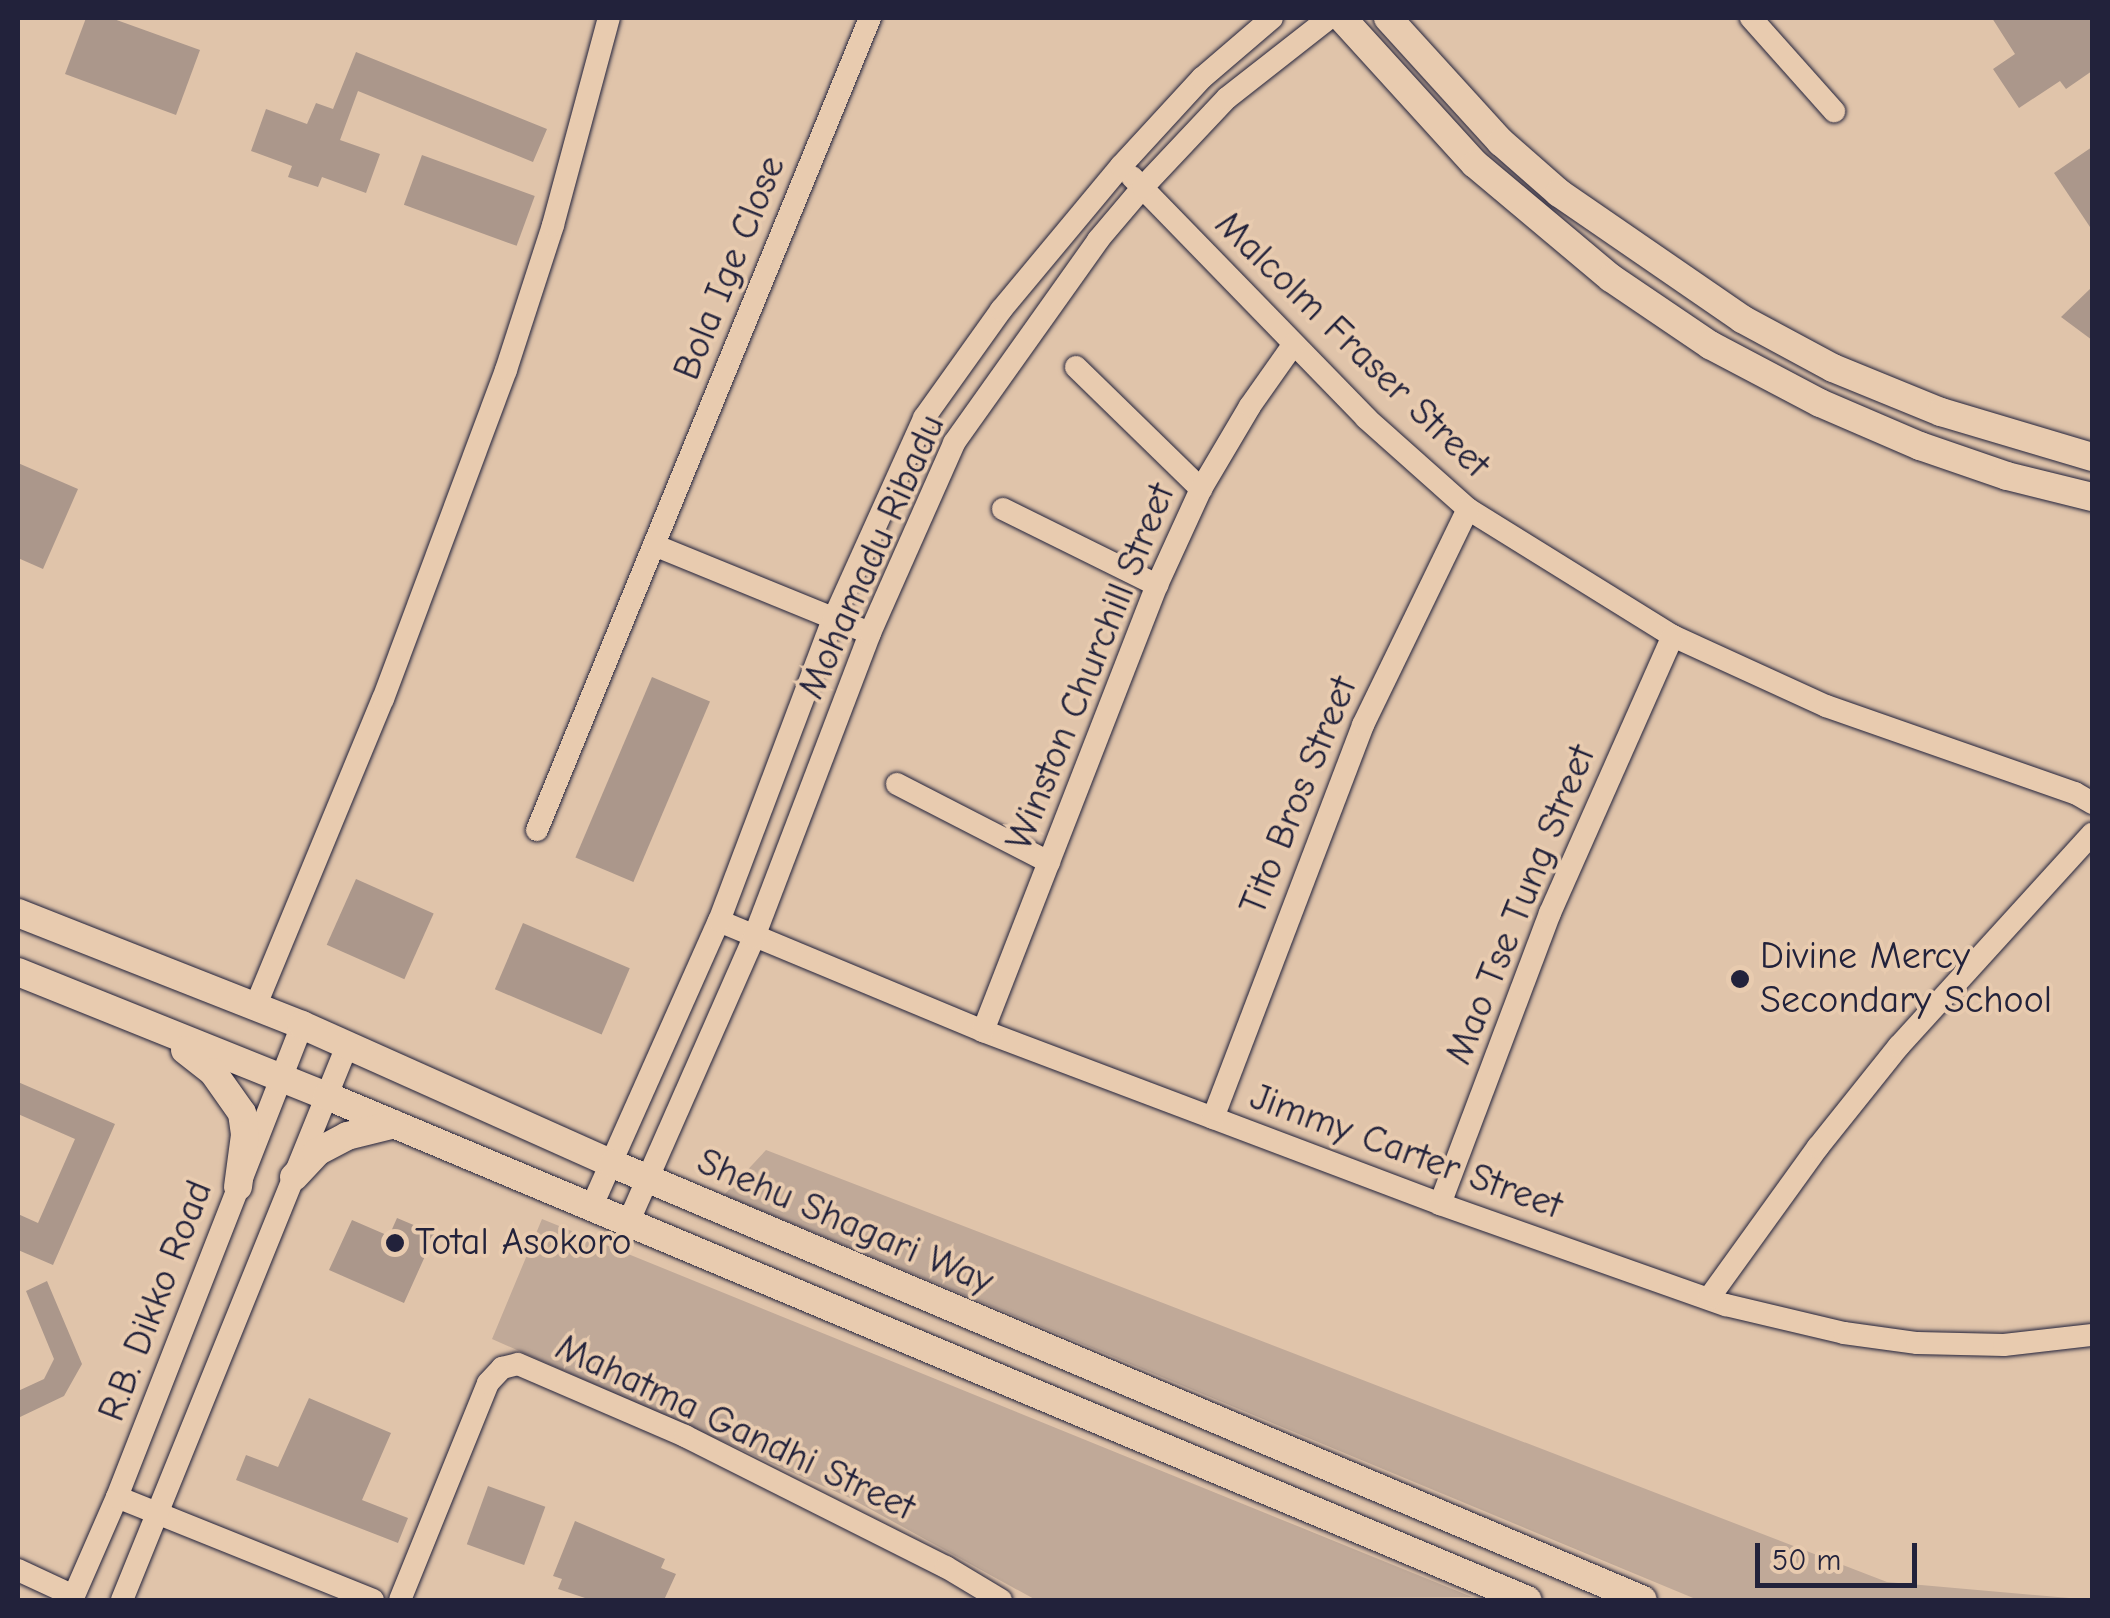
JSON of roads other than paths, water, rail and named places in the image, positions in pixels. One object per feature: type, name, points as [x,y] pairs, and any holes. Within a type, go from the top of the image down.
[{"type":"main road","points":[[1342,18],[1474,164],[1612,278],[1710,345],[1820,402],[1920,446],[2007,476],[2092,497]]},
{"type":"main road","points":[[1388,18],[1500,142],[1640,252],[1742,319],[1833,368],[1923,405],[2092,457]]},
{"type":"main road","name":"Shehu Shagari Way","points":[[18,913],[256,1005],[612,1164],[1643,1600]]},
{"type":"main road","points":[[18,972],[327,1096],[1526,1600]]},
{"type":"main road","points":[[161,1030],[213,1072],[235,1098],[246,1136],[238,1187]]},
{"type":"main road","points":[[294,1178],[317,1152],[347,1136],[394,1124]]},
{"type":"street","points":[[256,1005],[383,699],[506,370],[553,225],[609,18]]},
{"type":"street","name":"Bola Ige Close","points":[[536,830],[870,18]]},
{"type":"street","name":"Mohamadu Ribadu","points":[[592,1208],[718,920],[833,620],[924,418],[1001,310],[1121,166],[1202,78],[1272,18]]},
{"type":"street","name":"Mohamadu Ribadu","points":[[628,1223],[754,937],[870,633],[954,443],[1098,240],[1144,187],[1227,98],[1329,18]]},
{"type":"street","points":[[1752,18],[1834,112]]},
{"type":"street","name":"Malcolm Fraser Street","points":[[1121,166],[1366,418],[1468,508],[1673,636],[1826,706],[2075,793],[2092,803]]},
{"type":"street","name":"Winston Churchill Street","points":[[983,1030],[1157,585],[1201,488],[1250,406],[1293,345]]},
{"type":"street","points":[[1076,367],[1201,488]]},
{"type":"street","name":"Tito Bros Street","points":[[1213,1118],[1363,725],[1468,508]]},
{"type":"street","points":[[1003,509],[1157,585]]},
{"type":"street","points":[[654,545],[870,633]]},
{"type":"street","name":"Mao Tse Tung Street","points":[[1440,1204],[1550,913],[1673,636]]},
{"type":"street","points":[[897,784],[1049,862]]},
{"type":"street","points":[[1709,1298],[1818,1147],[1899,1046],[2092,834]]},
{"type":"street","name":"Jimmy Carter Street","points":[[718,920],[983,1030],[1440,1204],[1780,1320],[1917,1343],[2004,1344],[2092,1335]]},
{"type":"street","name":"R.B. Dikko Road","points":[[73,1599],[117,1497],[302,1025]]},
{"type":"street","name":"R.B. Dikko Road","points":[[122,1600],[348,1046]]},
{"type":"street","name":"Mahatma Gandhi Street","points":[[400,1600],[488,1383],[502,1368],[518,1364],[685,1436],[946,1567],[1000,1600]]},
{"type":"street","points":[[117,1497],[158,1510],[373,1600]]},
{"type":"street","points":[[18,1570],[73,1599]]},
{"type":"place","name":"Divine Mercy Secondary School","points":[[1740,979]]},
{"type":"place","name":"Total Asokoro","points":[[395,1243]]}]
